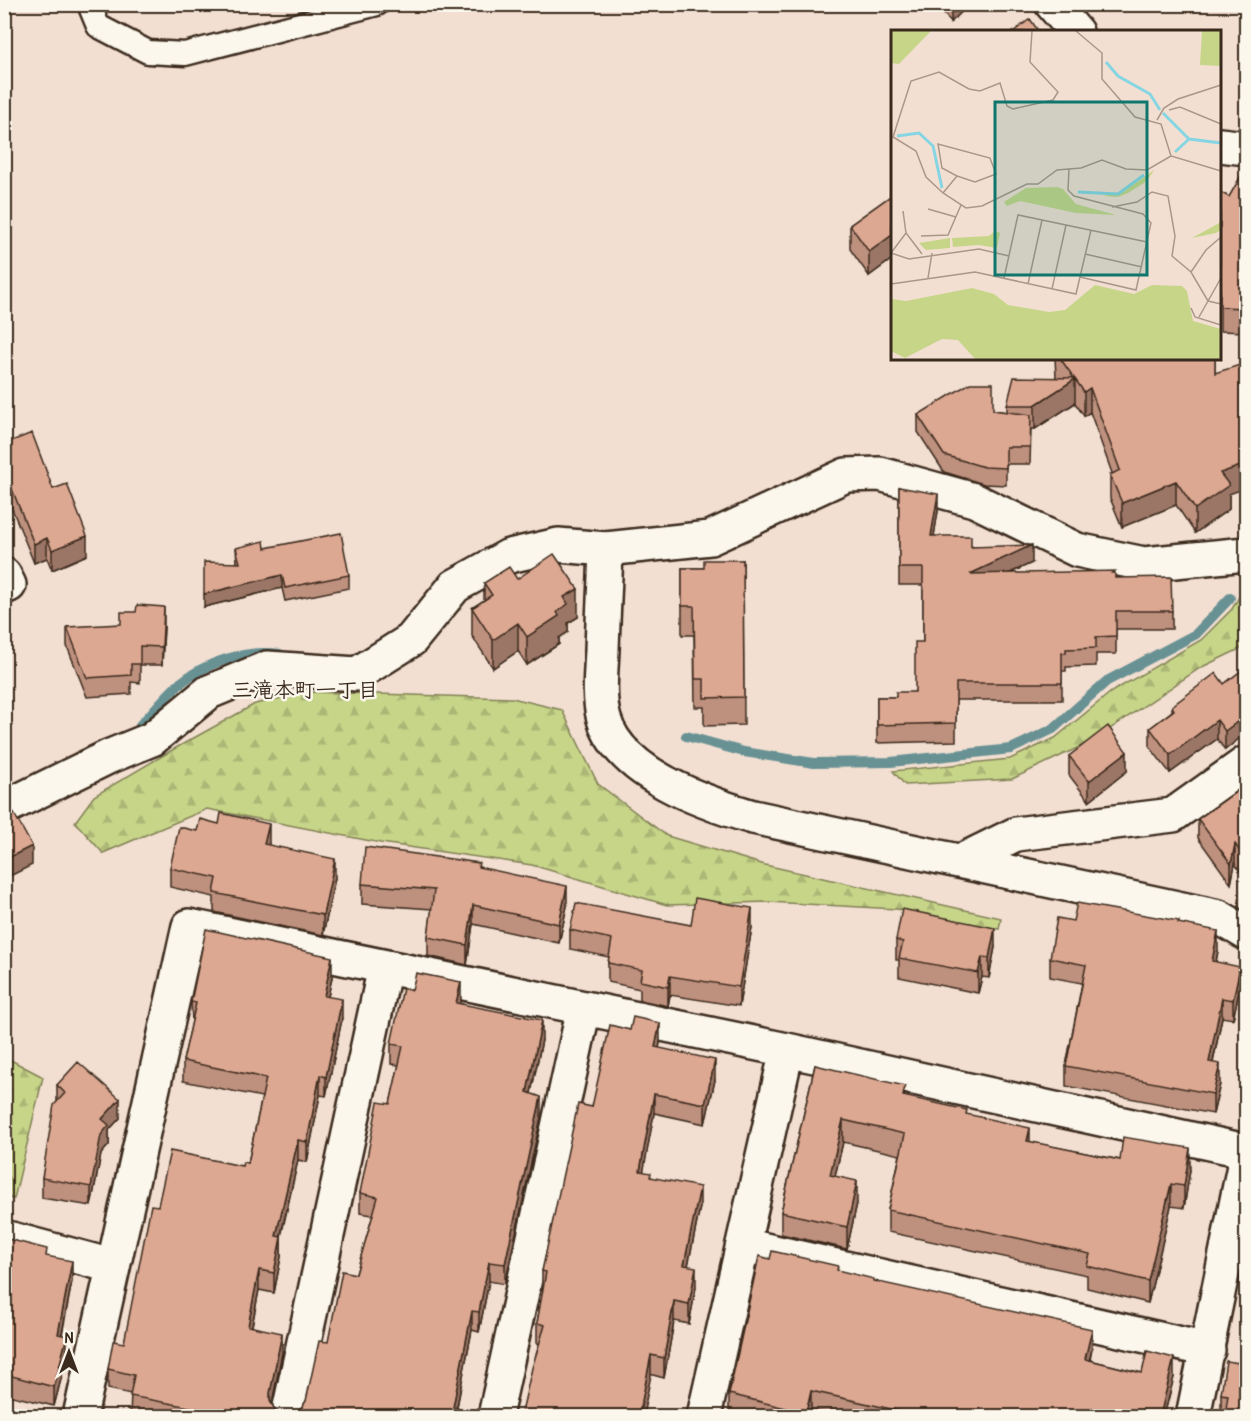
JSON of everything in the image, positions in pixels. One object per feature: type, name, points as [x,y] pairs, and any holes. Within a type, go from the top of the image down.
[{"type":"street","points":[[1052,4],[1074,30]]},
{"type":"street","points":[[1221,145],[1246,148]]},
{"type":"street","points":[[4,808],[108,757],[152,739],[209,692],[267,668],[357,674],[411,640],[455,586],[509,556],[558,545],[606,549],[710,538],[846,475],[880,474],[974,500],[1077,550],[1144,564],[1246,554]]},
{"type":"street","points":[[606,549],[601,682],[604,720],[623,751],[649,772],[679,791],[715,806],[753,817],[1219,917],[1246,933]]},
{"type":"street","points":[[4,575],[9,585],[4,587]]},
{"type":"street","points":[[961,861],[1016,834],[1173,815],[1246,763]]},
{"type":"street","points":[[80,1416],[189,926],[787,1050],[1246,1151]]},
{"type":"street","points":[[288,1416],[385,967]]},
{"type":"street","points":[[495,1416],[584,1008]]},
{"type":"street","points":[[704,1416],[787,1050]]},
{"type":"street","points":[[1193,1416],[1246,1156]]},
{"type":"street","points":[[4,1237],[112,1266]]},
{"type":"street","points":[[743,1245],[1208,1350]]},
{"type":"lane","points":[[89,4],[98,26],[148,52],[185,54],[376,4]]},
{"type":"green space","points":[[1246,585],[1246,646],[1200,668],[1092,741],[1012,779],[905,785],[893,771],[1010,759],[1055,738],[1111,692],[1201,640],[1232,609]]},
{"type":"green space","points":[[308,692],[512,698],[562,710],[598,784],[667,836],[765,865],[1001,918],[999,929],[897,909],[768,902],[667,905],[532,865],[381,843],[207,809],[103,853],[75,822],[94,796],[174,749],[255,704]]},
{"type":"green space","points":[[5,1057],[43,1077],[14,1199],[5,1197]]},
{"type":"building","points":[[1030,19],[1038,30],[1016,30]]},
{"type":"building","points":[[1246,167],[1246,308],[1221,307],[1221,193],[1229,197]]},
{"type":"building","points":[[891,196],[891,236],[869,252],[850,225]]},
{"type":"building","points":[[1061,360],[1215,360],[1215,373],[1246,363],[1246,464],[1220,473],[1229,485],[1195,509],[1176,481],[1122,503],[1110,475],[1120,470],[1090,388],[1084,392],[1075,379],[1035,405],[1007,405],[1014,377],[1074,378]]},
{"type":"building","points":[[970,383],[993,383],[993,410],[1031,415],[1030,447],[1006,447],[1006,468],[984,467],[944,455],[918,415]]},
{"type":"building","points":[[32,433],[53,489],[67,484],[87,536],[52,550],[47,538],[34,544],[4,469],[4,444]]},
{"type":"building","points":[[899,487],[938,494],[931,536],[971,536],[971,547],[1032,545],[970,574],[1115,571],[1112,573],[1115,573],[1115,578],[1171,577],[1172,611],[1116,611],[1116,636],[1096,637],[1096,648],[1066,649],[1066,653],[1062,653],[1062,683],[956,683],[956,723],[877,725],[877,697],[896,697],[896,692],[915,692],[915,642],[923,642],[923,568],[899,568]]},
{"type":"building","points":[[341,533],[349,575],[285,588],[282,575],[204,594],[204,562],[240,563],[236,548],[264,541],[265,548]]},
{"type":"building","points":[[554,554],[578,589],[564,597],[568,604],[557,612],[559,616],[527,637],[518,623],[493,640],[472,608],[492,595],[484,583],[509,567],[517,579]]},
{"type":"building","points":[[704,560],[743,560],[744,697],[704,698],[704,679],[695,679],[694,606],[682,606],[682,568],[704,568]]},
{"type":"building","points":[[137,605],[164,607],[162,647],[140,646],[140,664],[131,664],[131,675],[87,678],[67,627],[121,624],[121,612],[136,612]]},
{"type":"building","points":[[1246,667],[1246,715],[1225,731],[1217,720],[1170,755],[1150,728],[1174,710],[1172,706],[1216,673],[1224,684]]},
{"type":"building","points":[[1108,726],[1127,752],[1089,781],[1069,756]]},
{"type":"building","points":[[1246,785],[1246,860],[1235,844],[1231,864],[1198,819]]},
{"type":"building","points":[[12,810],[32,846],[4,860],[4,814]]},
{"type":"building","points":[[221,813],[269,824],[264,844],[335,859],[323,915],[214,893],[217,878],[170,868],[179,827],[197,831],[200,819],[219,824]]},
{"type":"building","points":[[365,847],[479,863],[478,867],[567,886],[559,924],[473,905],[467,945],[428,937],[434,890],[362,884]]},
{"type":"building","points":[[695,898],[752,908],[739,987],[670,976],[668,987],[640,981],[642,970],[608,963],[612,939],[570,930],[576,903],[691,925]]},
{"type":"building","points":[[1077,903],[1179,921],[1178,923],[1218,931],[1212,961],[1240,967],[1233,1000],[1222,998],[1209,1062],[1220,1064],[1213,1094],[1066,1066],[1086,965],[1050,958],[1057,918],[1073,921]]},
{"type":"building","points":[[902,909],[995,928],[989,958],[982,957],[978,973],[899,958],[903,942],[896,940]]},
{"type":"building","points":[[206,929],[332,957],[324,996],[342,999],[326,1077],[320,1075],[307,1142],[298,1140],[276,1236],[281,1237],[274,1273],[259,1270],[248,1326],[282,1333],[270,1401],[275,1410],[283,1414],[294,1414],[306,1401],[319,1341],[328,1342],[342,1271],[356,1274],[378,1197],[360,1193],[378,1102],[390,1104],[403,1046],[391,1044],[403,988],[412,990],[416,973],[461,982],[456,1003],[542,1020],[527,1092],[541,1097],[505,1264],[489,1262],[479,1312],[472,1311],[453,1407],[458,1408],[456,1416],[205,1416],[206,1410],[130,1396],[134,1375],[108,1369],[113,1341],[124,1343],[151,1205],[158,1206],[170,1151],[242,1166],[243,1162],[248,1163],[266,1078],[183,1061],[196,1003],[191,1002]]},
{"type":"building","points":[[633,1017],[660,1023],[655,1047],[715,1060],[705,1104],[654,1094],[640,1171],[651,1173],[650,1177],[700,1187],[684,1265],[696,1267],[689,1304],[674,1301],[664,1358],[651,1355],[639,1416],[521,1416],[545,1325],[537,1323],[546,1272],[542,1271],[578,1104],[592,1107],[610,1025],[630,1030]]},
{"type":"building","points":[[78,1062],[120,1099],[102,1119],[109,1125],[101,1135],[91,1187],[42,1178],[54,1105],[65,1093],[57,1085]]},
{"type":"building","points":[[815,1065],[905,1086],[903,1096],[967,1110],[966,1114],[1030,1128],[1027,1141],[1120,1160],[1123,1137],[1190,1148],[1184,1186],[1171,1184],[1148,1281],[1087,1266],[1090,1254],[888,1210],[905,1134],[843,1120],[830,1175],[857,1181],[847,1227],[781,1212]]},
{"type":"building","points":[[4,1238],[47,1249],[46,1256],[72,1261],[58,1334],[67,1336],[54,1387],[4,1374]]},
{"type":"building","points":[[772,1251],[838,1266],[837,1270],[874,1279],[874,1281],[1092,1329],[1085,1359],[1142,1373],[1147,1351],[1174,1358],[1160,1416],[922,1416],[811,1391],[806,1413],[729,1394],[759,1256],[770,1259]]},
{"type":"building","points":[[1226,1361],[1246,1364],[1246,1416],[1225,1416],[1228,1395],[1221,1394]]},
{"type":"waterway","points":[[686,736],[744,752],[814,763],[891,762],[1011,749],[1053,729],[1107,681],[1196,634],[1230,598]]},
{"type":"waterway","points":[[140,725],[179,684],[201,669],[240,655],[280,654]]},
{"type":"district","name":"三滝本町一丁目","points":[[305,689]]}]
